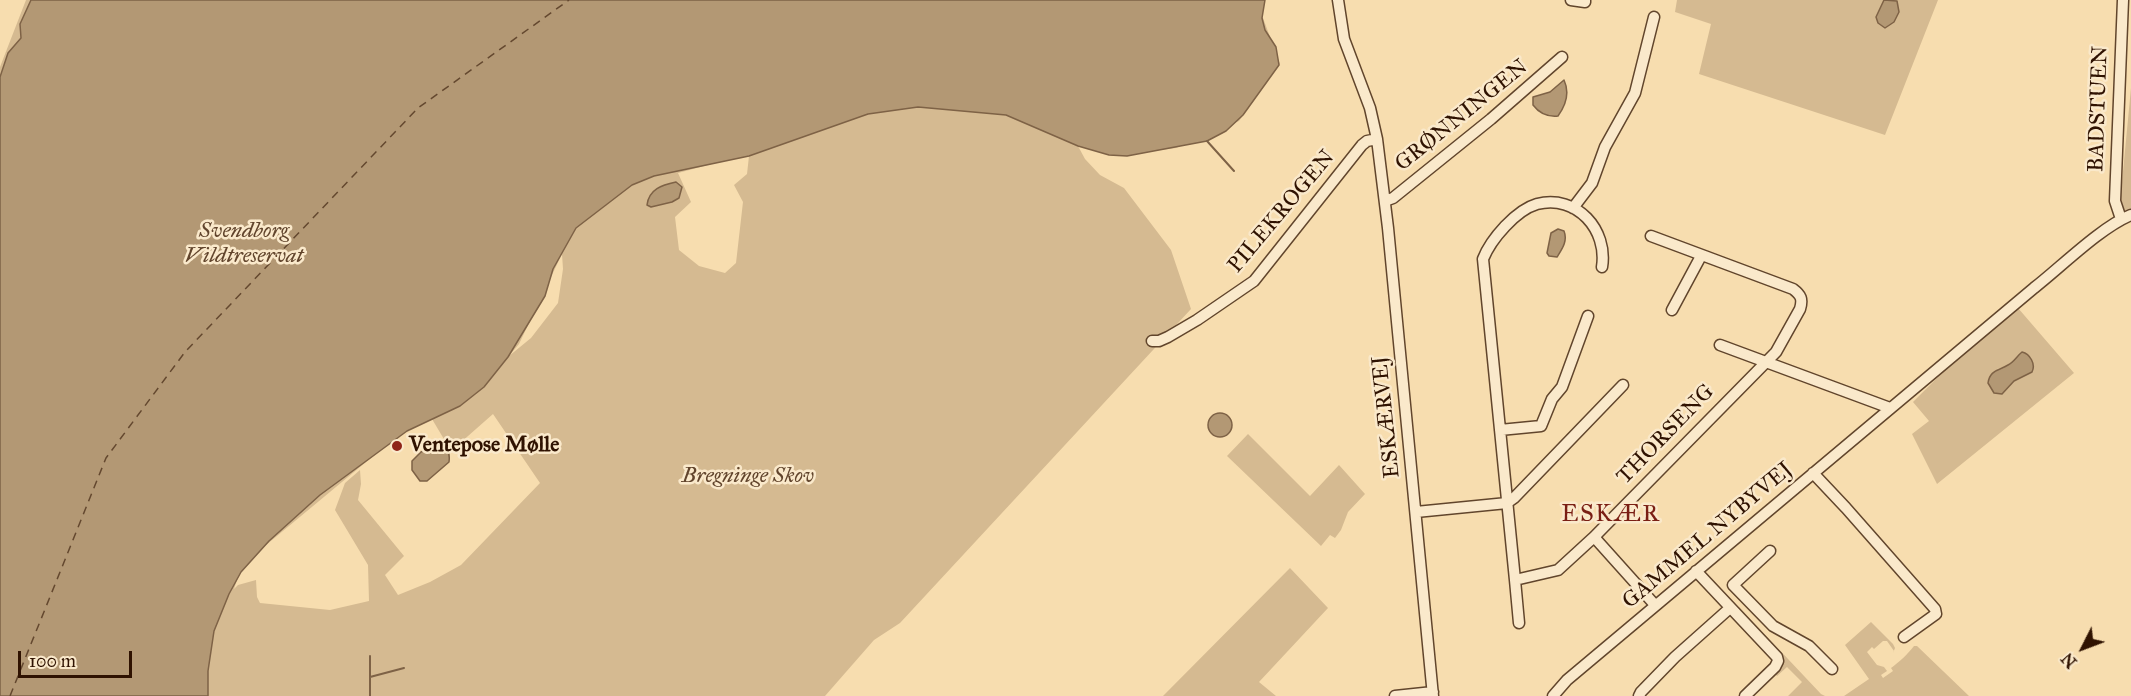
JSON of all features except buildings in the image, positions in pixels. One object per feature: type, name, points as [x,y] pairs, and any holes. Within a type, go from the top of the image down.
[{"type":"street","name":"ESKÆRVEJ","points":[[1338,0],[1344,39],[1370,108],[1377,139],[1433,694],[1395,696]]},
{"type":"street","points":[[1571,0],[1585,2],[1585,0]]},
{"type":"street","name":"BADSTUEN","points":[[2123,0],[2115,201],[2126,217]]},
{"type":"street","points":[[1573,207],[1592,183],[1605,147],[1635,93],[1654,17]]},
{"type":"street","points":[[1639,28],[1650,30]]},
{"type":"street","name":"GRØNNINGEN","points":[[1385,201],[1393,198],[1482,127],[1562,57]]},
{"type":"street","name":"PILEKROGEN","points":[[1152,341],[1168,337],[1188,326],[1228,301],[1254,281],[1362,145],[1367,141],[1377,139]]},
{"type":"street","points":[[1519,623],[1483,259],[1486,250],[1513,218],[1528,207],[1556,202],[1573,207],[1588,218],[1598,233],[1603,250],[1602,267]]},
{"type":"street","name":"GAMMEL NYBYVEJ","points":[[1553,696],[1567,680],[1890,408],[2034,288],[2126,217]]},
{"type":"street","points":[[1651,236],[1701,256],[1672,310]]},
{"type":"street","name":"THORSENG","points":[[1515,580],[1558,570],[1594,537],[1776,352],[1800,309],[1802,301],[1800,294],[1793,289],[1701,256]]},
{"type":"street","points":[[1500,430],[1541,426],[1552,399],[1562,387],[1588,316]]},
{"type":"street","points":[[1720,345],[1890,408]]},
{"type":"street","points":[[1416,512],[1507,503],[1623,385]]},
{"type":"street","points":[[1813,473],[1935,609],[1936,614],[1904,637]]},
{"type":"street","points":[[1594,537],[1656,605]]},
{"type":"street","points":[[1770,551],[1733,585],[1773,626],[1809,646],[1832,669]]},
{"type":"street","points":[[1696,571],[1774,653],[1778,662],[1745,696]]},
{"type":"street","points":[[1640,696],[1641,692],[1675,657],[1744,597]]},
{"type":"green space","name":"Bregninge Skov","points":[[26,0],[1263,0],[1263,18],[1280,64],[1239,121],[1176,148],[1113,156],[1007,112],[990,113],[1006,115],[1078,146],[1085,159],[1100,175],[1124,188],[1171,250],[1191,309],[900,623],[874,640],[825,696],[0,696],[0,67]],"holes":[[[764,150],[749,156],[747,174],[734,185],[743,202],[736,263],[725,273],[699,266],[679,250],[675,217],[691,202],[678,173]],[[562,254],[563,269],[558,303],[531,338],[509,356],[519,344]],[[447,412],[432,419],[451,451],[493,414],[540,483],[461,565],[430,582],[398,595],[385,575],[404,556],[358,500],[361,484],[360,470],[345,483],[335,510],[368,565],[369,601],[330,610],[260,603],[257,597],[256,580],[238,585],[234,589],[242,565],[407,428]]]},
{"type":"green space","points":[[1677,0],[1938,0],[1885,135],[1699,74],[1711,24],[1675,12]]},
{"type":"green space","points":[[2131,88],[2131,211],[2126,213],[2120,203]]},
{"type":"green space","points":[[2018,308],[2074,373],[1937,484],[1912,434],[1929,421],[1913,402],[1941,374]],"holes":[[[2022,352],[2031,359],[2032,372],[2014,381],[2005,391],[1997,369],[2010,365]]]},
{"type":"green space","points":[[1248,434],[1310,496],[1339,465],[1365,494],[1348,512],[1335,538],[1330,535],[1321,546],[1227,456]]},
{"type":"green space","points":[[1290,568],[1328,608],[1259,682],[1276,696],[1163,696]]},
{"type":"green space","points":[[1739,607],[1825,696],[1788,696],[1802,682],[1787,667],[1777,676],[1774,673],[1780,666],[1738,609]]},
{"type":"green space","points":[[1871,622],[1895,648],[1894,651],[1887,641],[1883,641],[1867,652],[1877,665],[1884,667],[1887,671],[1881,675],[1883,678],[1893,671],[1891,668],[1914,646],[1917,646],[1969,696],[1844,696],[1869,679],[1845,645]]},
{"type":"shaded area","name":"Svendborg Vildtreservat","points":[[31,0],[1265,0],[1262,18],[1265,30],[1276,47],[1279,65],[1243,115],[1226,131],[1207,141],[1127,156],[1109,155],[1078,146],[1006,115],[918,107],[868,114],[749,156],[654,176],[632,185],[576,228],[553,269],[545,296],[508,357],[484,387],[460,406],[407,431],[320,495],[269,541],[241,572],[214,631],[208,671],[208,696],[0,696],[0,77],[8,53],[21,38],[20,24]]},
{"type":"shaded area","points":[[1884,0],[1897,1],[1899,12],[1894,22],[1885,28],[1878,23],[1876,17]]},
{"type":"shaded area","points":[[1564,80],[1567,90],[1566,99],[1558,116],[1547,115],[1535,108],[1533,97],[1550,92]]},
{"type":"shaded area","points":[[676,182],[682,187],[679,198],[651,207],[647,205],[653,191]]},
{"type":"shaded area","points":[[1558,229],[1564,231],[1564,245],[1557,257],[1549,256],[1547,253],[1551,233]]},
{"type":"shaded area","points":[[2022,352],[2032,360],[2032,372],[2014,381],[2002,394],[1994,393],[1988,383],[1991,376],[1995,371],[2010,364]]},
{"type":"shaded area","points":[[1220,413],[1229,416],[1232,425],[1229,434],[1220,437],[1211,434],[1208,425],[1211,416]]},
{"type":"shaded area","points":[[439,444],[448,451],[449,462],[427,481],[420,481],[412,470],[412,461],[421,452]]},
{"type":"waterway","points":[[1207,141],[1234,171]]},
{"type":"waterway","points":[[370,656],[370,696]]},
{"type":"waterway","points":[[370,677],[404,668]]},
{"type":"ferry route","points":[[10,696],[106,458],[185,352],[418,108],[569,0]]},
{"type":"place","name":"Ventepose Mølle","points":[[397,446]]},
{"type":"district","name":"ESKÆR","points":[[1611,515]]}]
